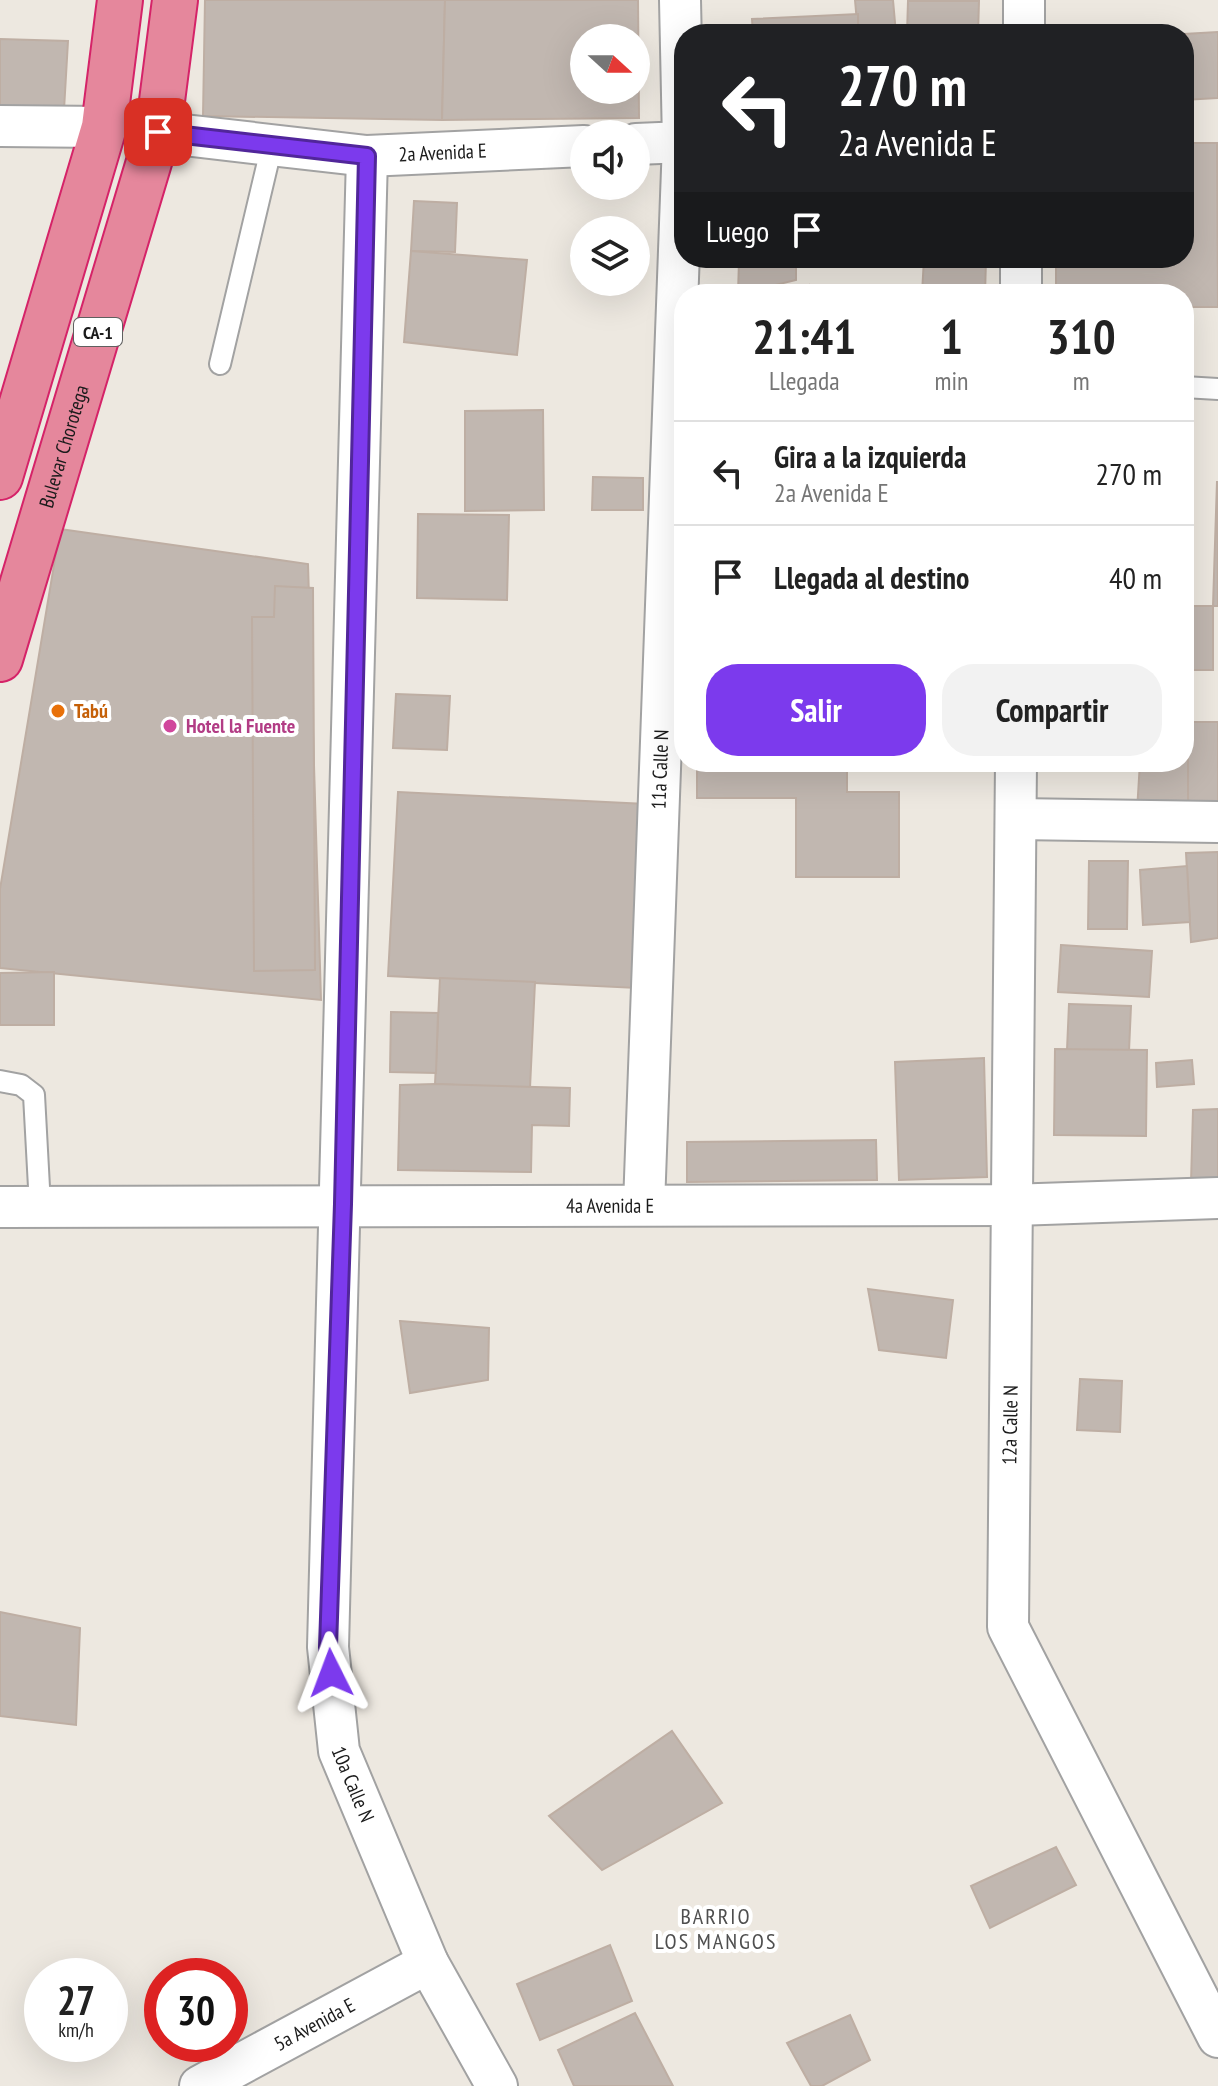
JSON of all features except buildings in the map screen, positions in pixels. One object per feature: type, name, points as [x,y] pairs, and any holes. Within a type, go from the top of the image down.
[{"type":"highway","name":"CA-1","points":[[0,477],[104,127],[120,0]]},
{"type":"highway","name":"Bulevar Chorotega","points":[[0,659],[158,132],[175,0]]},
{"type":"street","name":"11a Calle N","points":[[680,0],[681,24]]},
{"type":"street","points":[[1024,0],[1024,24]]},
{"type":"street","points":[[0,126],[104,127]]},
{"type":"street","name":"2a Avenida E","points":[[158,132],[367,156],[570,147]]},
{"type":"street","points":[[650,143],[674,142]]},
{"type":"street","name":"10a Calle N","points":[[367,156],[343,1204],[328,1647],[339,1751],[428,1963],[497,2086]]},
{"type":"street","name":"11a Calle N","points":[[644,1205],[674,408]]},
{"type":"street","name":"12a Calle N","points":[[1016,772],[1008,1627],[1218,2037]]},
{"type":"street","points":[[1016,819],[1218,822]]},
{"type":"street","name":"4a Avenida E","points":[[0,1207],[1012,1205],[1218,1198]]},
{"type":"street","name":"5a Avenida E","points":[[200,2086],[428,1963]]},
{"type":"lane","points":[[220,364],[272,145]]},
{"type":"lane","points":[[1194,388],[1218,389]]},
{"type":"lane","points":[[0,1081],[21,1085],[34,1095],[40,1206]]},
{"type":"place","name":"Tabú","points":[[58,711]]},
{"type":"place","name":"Hotel la Fuente","points":[[170,726]]},
{"type":"district","name":"BARRIO LOS MANGOS","points":[[716,1928]]},
{"type":"route","points":[[158,132],[367,156],[343,1204],[328,1647],[331,1673]]}]
